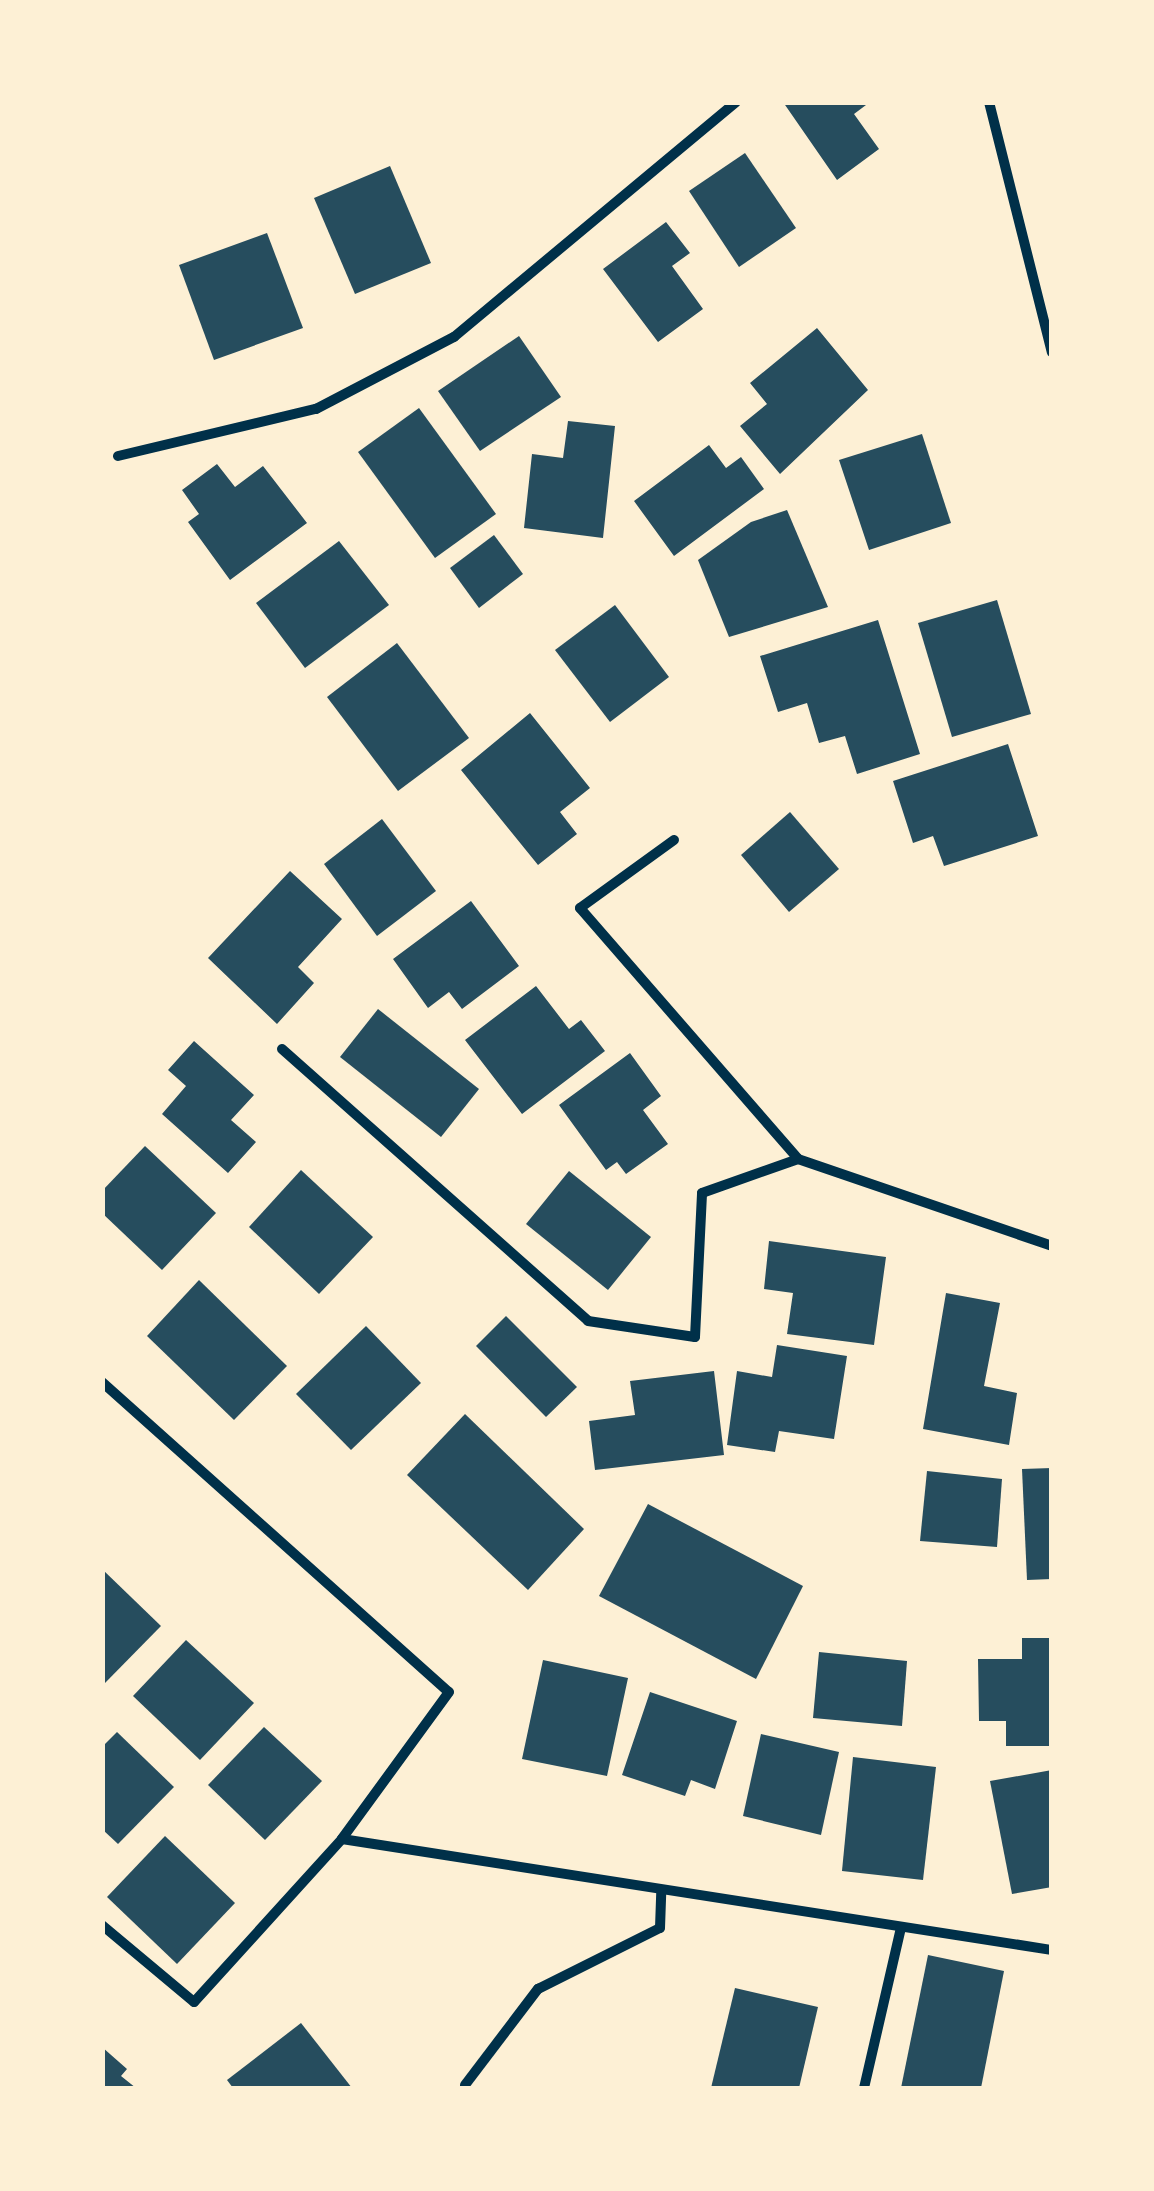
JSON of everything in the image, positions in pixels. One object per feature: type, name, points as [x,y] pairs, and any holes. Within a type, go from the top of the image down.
[{"type":"street","points":[[118,456],[316,409],[454,336],[736,102]]},
{"type":"street","points":[[989,102],[1052,352]]},
{"type":"street","points":[[674,840],[580,908],[798,1159],[1052,1246]]},
{"type":"street","points":[[282,1050],[588,1321],[695,1337],[702,1193],[798,1159]]},
{"type":"street","points":[[102,1382],[448,1692],[342,1839],[194,2002],[102,1925]]},
{"type":"street","points":[[342,1839],[1052,1950]]},
{"type":"street","points":[[465,2085],[538,1989],[660,1928],[661,1890]]},
{"type":"street","points":[[864,2088],[902,1928]]},
{"type":"building","points":[[783,102],[870,102],[854,114],[879,149],[837,180]]},
{"type":"building","points":[[745,153],[796,228],[739,267],[689,191]]},
{"type":"building","points":[[390,166],[431,263],[355,294],[314,198]]},
{"type":"building","points":[[666,222],[690,253],[672,266],[703,309],[658,342],[603,269]]},
{"type":"building","points":[[267,233],[303,328],[214,360],[179,265]]},
{"type":"building","points":[[817,328],[868,390],[780,474],[740,426],[767,404],[750,383]]},
{"type":"building","points":[[519,336],[561,397],[480,451],[438,391]]},
{"type":"building","points":[[419,408],[496,514],[435,558],[358,452]]},
{"type":"building","points":[[568,421],[615,426],[603,538],[524,528],[532,454],[563,458]]},
{"type":"building","points":[[922,434],[951,523],[869,550],[839,460]]},
{"type":"building","points":[[709,445],[726,468],[741,457],[764,489],[674,556],[634,501]]},
{"type":"building","points":[[217,464],[235,487],[263,466],[307,523],[230,580],[188,522],[199,514],[182,490]]},
{"type":"building","points":[[787,510],[828,607],[729,637],[698,560],[751,522]]},
{"type":"building","points":[[494,535],[523,574],[479,608],[450,568]]},
{"type":"building","points":[[339,541],[389,605],[305,668],[256,603]]},
{"type":"building","points":[[997,600],[1031,714],[952,737],[918,623]]},
{"type":"building","points":[[615,605],[669,677],[610,722],[555,650]]},
{"type":"building","points":[[878,620],[920,754],[857,774],[845,736],[819,743],[807,703],[778,712],[760,656]]},
{"type":"building","points":[[397,643],[469,738],[398,791],[327,697]]},
{"type":"building","points":[[530,713],[590,788],[560,812],[577,834],[538,865],[461,770]]},
{"type":"building","points":[[1008,744],[1038,836],[944,866],[933,836],[913,843],[893,781]]},
{"type":"building","points":[[790,812],[839,869],[789,912],[741,855]]},
{"type":"building","points":[[382,819],[436,891],[377,936],[324,864]]},
{"type":"building","points":[[290,871],[342,919],[298,967],[314,983],[277,1024],[208,958]]},
{"type":"building","points":[[471,901],[519,966],[462,1009],[449,992],[428,1008],[393,959]]},
{"type":"building","points":[[536,986],[569,1029],[581,1020],[605,1051],[522,1114],[465,1040]]},
{"type":"building","points":[[378,1009],[479,1089],[441,1137],[340,1057]]},
{"type":"building","points":[[194,1041],[254,1095],[231,1120],[256,1142],[228,1173],[162,1114],[186,1086],[168,1070]]},
{"type":"building","points":[[630,1053],[661,1096],[643,1110],[668,1144],[626,1174],[617,1162],[606,1170],[559,1105]]},
{"type":"building","points":[[145,1146],[216,1213],[162,1270],[102,1213],[102,1191]]},
{"type":"building","points":[[301,1170],[373,1237],[319,1294],[249,1227]]},
{"type":"building","points":[[569,1171],[651,1237],[608,1290],[526,1224]]},
{"type":"building","points":[[769,1241],[886,1257],[874,1345],[787,1334],[793,1293],[764,1289]]},
{"type":"building","points":[[199,1280],[287,1366],[234,1420],[147,1336]]},
{"type":"building","points":[[946,1293],[1000,1303],[984,1386],[1017,1393],[1009,1445],[923,1429]]},
{"type":"building","points":[[506,1316],[577,1387],[546,1417],[476,1346]]},
{"type":"building","points":[[366,1326],[421,1383],[351,1450],[296,1394]]},
{"type":"building","points":[[777,1345],[847,1356],[834,1439],[779,1431],[775,1452],[727,1445],[737,1371],[772,1377]]},
{"type":"building","points":[[714,1371],[724,1455],[595,1470],[589,1421],[635,1415],[630,1381]]},
{"type":"building","points":[[465,1414],[584,1529],[528,1590],[407,1475]]},
{"type":"building","points":[[1052,1468],[1052,1579],[1027,1580],[1022,1469]]},
{"type":"building","points":[[927,1471],[1002,1479],[997,1547],[920,1541]]},
{"type":"building","points":[[648,1504],[803,1586],[756,1679],[599,1596]]},
{"type":"building","points":[[102,1569],[161,1626],[105,1683],[102,1681]]},
{"type":"building","points":[[1022,1638],[1052,1638],[1052,1746],[1006,1746],[1006,1721],[979,1721],[978,1659],[1022,1659]]},
{"type":"building","points":[[186,1640],[254,1703],[200,1760],[133,1696]]},
{"type":"building","points":[[819,1652],[907,1661],[902,1726],[813,1718]]},
{"type":"building","points":[[543,1660],[628,1678],[607,1776],[522,1759]]},
{"type":"building","points":[[650,1692],[737,1721],[715,1789],[691,1780],[685,1796],[622,1775]]},
{"type":"building","points":[[264,1727],[322,1781],[265,1840],[208,1785]]},
{"type":"building","points":[[117,1732],[174,1787],[118,1844],[102,1829],[102,1747]]},
{"type":"building","points":[[761,1734],[839,1752],[821,1835],[743,1816]]},
{"type":"building","points":[[853,1757],[936,1767],[923,1880],[842,1871]]},
{"type":"building","points":[[1052,1770],[1052,1887],[1012,1894],[990,1781]]},
{"type":"building","points":[[165,1836],[235,1903],[177,1964],[107,1897]]},
{"type":"building","points":[[928,1955],[1004,1971],[981,2088],[901,2088]]},
{"type":"building","points":[[735,1988],[818,2007],[799,2088],[711,2088]]},
{"type":"building","points":[[301,2023],[352,2088],[233,2088],[227,2080]]},
{"type":"building","points":[[102,2047],[127,2069],[121,2076],[136,2088],[102,2088]]}]
